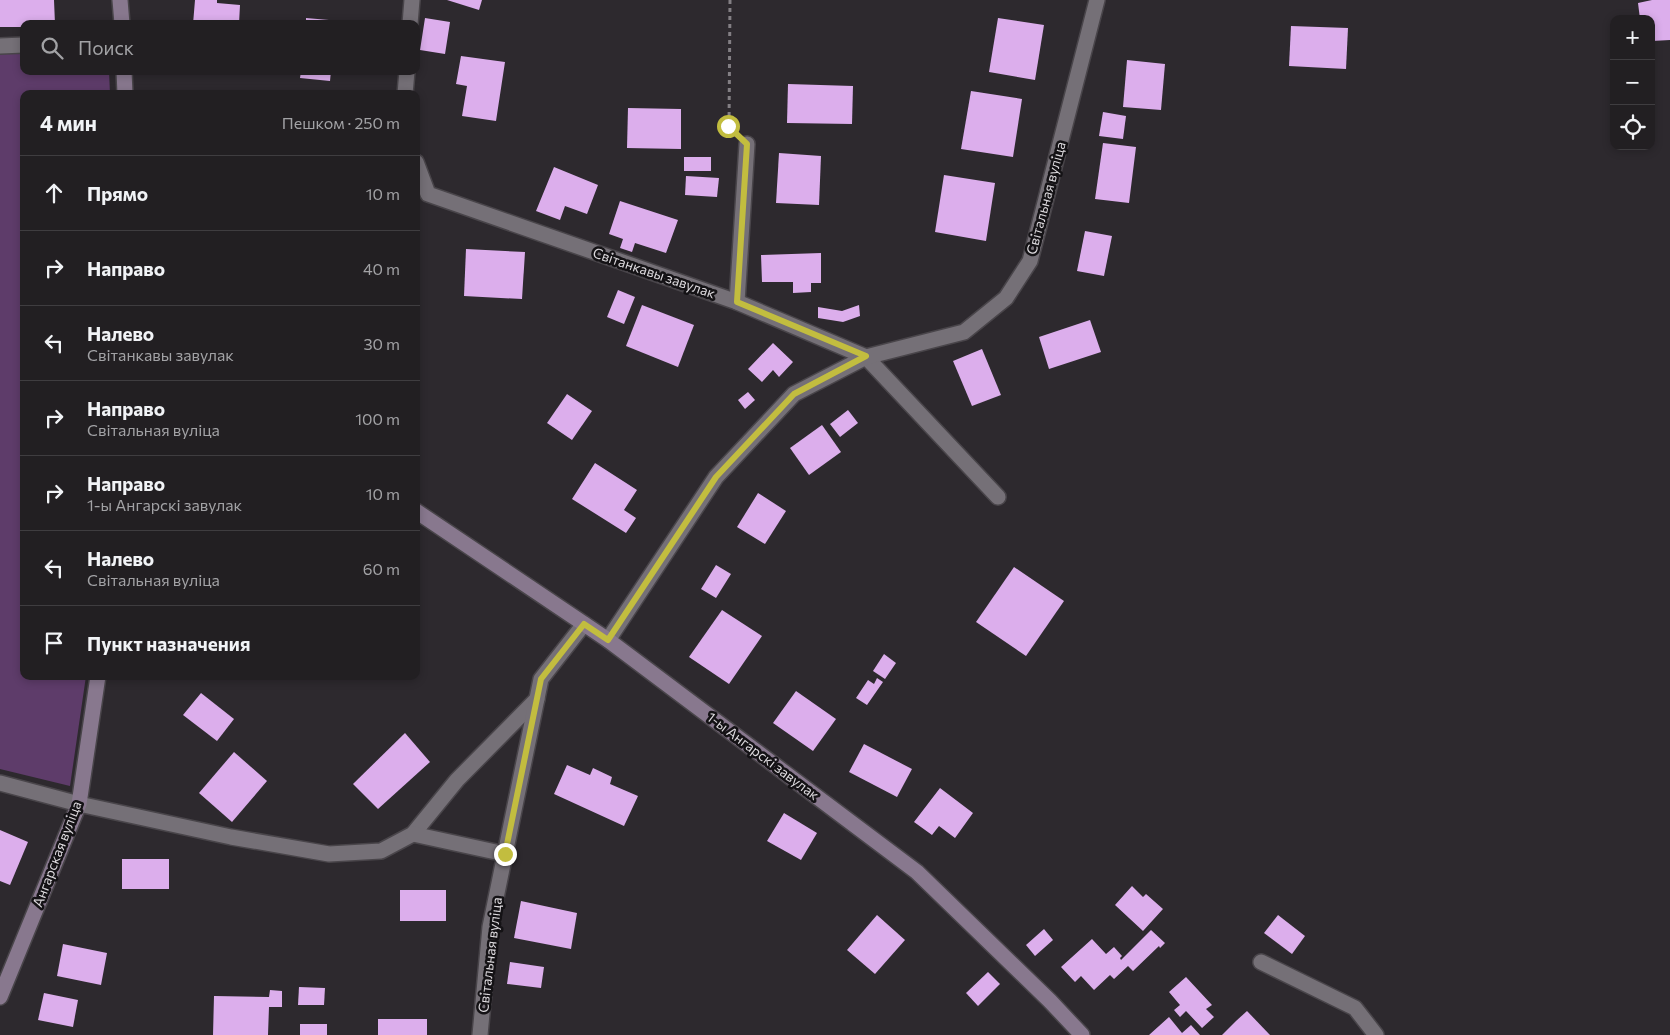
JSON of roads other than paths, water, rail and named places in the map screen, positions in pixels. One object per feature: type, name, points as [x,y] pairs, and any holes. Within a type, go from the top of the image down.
[{"type":"street","points":[[120,0],[122,20]]},
{"type":"street","points":[[410,20],[412,0]]},
{"type":"street","name":"Світальная вуліца","points":[[608,640],[716,477],[794,394],[866,356],[964,332],[1006,298],[1030,261],[1097,0]]},
{"type":"street","points":[[0,46],[20,45]]},
{"type":"street","points":[[124,75],[125,90]]},
{"type":"street","points":[[405,90],[406,75]]},
{"type":"street","points":[[737,302],[747,144]]},
{"type":"street","name":"Світанкавы завулак","points":[[420,173],[428,194],[737,302],[866,356],[998,497]]},
{"type":"street","name":"1-ы Ангарскі завулак","points":[[420,514],[608,640],[917,872],[1050,1001],[1082,1035]]},
{"type":"street","name":"Світальная вуліца","points":[[480,1035],[490,927],[541,679],[584,624]]},
{"type":"street","name":"Ангарская вуліца","points":[[0,997],[78,804],[97,680]]},
{"type":"street","points":[[0,782],[78,804],[231,837],[329,854],[381,850],[413,834],[457,780],[537,699]]},
{"type":"street","points":[[413,834],[505,854]]},
{"type":"street","points":[[1261,962],[1355,1008],[1376,1035]]}]
